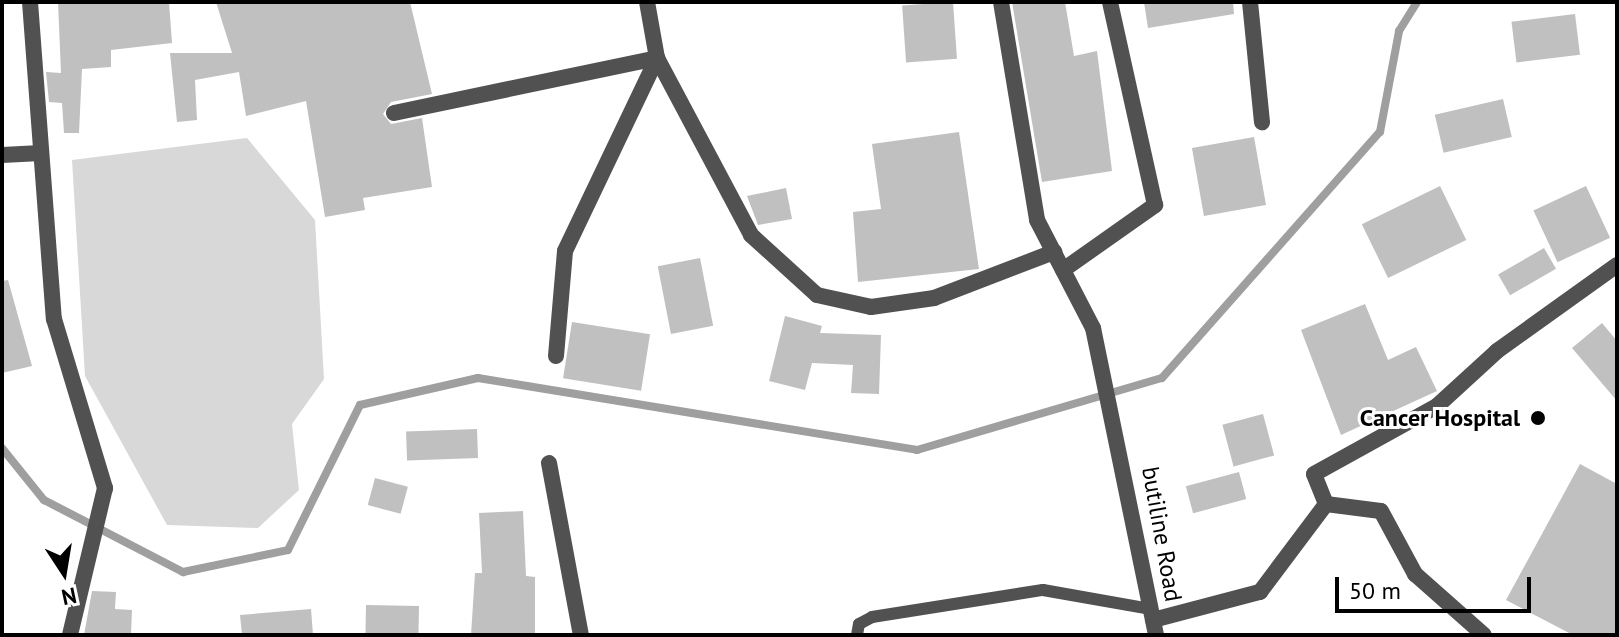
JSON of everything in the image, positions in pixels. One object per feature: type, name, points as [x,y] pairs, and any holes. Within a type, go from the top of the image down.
[{"type":"street","points":[[30,2],[54,319],[105,488],[70,635]]},
{"type":"street","points":[[647,2],[657,58],[751,235],[817,295],[871,307],[934,298],[1054,252]]},
{"type":"street","name":"butiline Road","points":[[1001,2],[1037,220],[1093,328],[1121,442],[1153,621]]},
{"type":"street","points":[[1063,270],[1155,205],[1110,2]]},
{"type":"street","points":[[1250,2],[1262,122]]},
{"type":"street","points":[[394,113],[657,58]]},
{"type":"street","points":[[556,356],[565,251],[657,58]]},
{"type":"street","points":[[2,155],[41,153]]},
{"type":"street","points":[[1326,504],[1314,474],[1437,406],[1497,351],[1617,265]]},
{"type":"street","points":[[549,463],[581,635]]},
{"type":"street","points":[[1153,621],[1260,592],[1326,504]]},
{"type":"street","points":[[1326,504],[1381,511],[1415,574],[1484,635]]},
{"type":"lane","points":[[857,635],[859,624],[872,617],[1043,590],[1153,621]]},
{"type":"shaded area","points":[[247,138],[315,220],[324,379],[292,424],[299,490],[258,528],[167,525],[85,376],[72,160]]},
{"type":"building","points":[[58,2],[169,2],[172,43],[111,50],[111,67],[82,69],[79,133],[64,133],[62,103],[49,102],[46,72],[61,73]]},
{"type":"building","points":[[216,2],[410,2],[432,94],[391,102],[383,114],[391,124],[422,118],[432,187],[363,198],[365,210],[325,217],[306,101],[246,116],[239,72],[195,80],[197,120],[177,122],[170,53],[232,53]]},
{"type":"building","points":[[953,2],[957,59],[906,62],[902,6]]},
{"type":"building","points":[[1012,2],[1065,2],[1074,56],[1097,51],[1112,171],[1042,182]]},
{"type":"building","points":[[1144,2],[1233,2],[1234,14],[1148,28]]},
{"type":"building","points":[[1575,14],[1580,55],[1516,62],[1511,22]]},
{"type":"building","points":[[1503,99],[1512,137],[1444,153],[1435,115]]},
{"type":"building","points":[[959,132],[979,269],[858,282],[853,212],[881,209],[872,144]]},
{"type":"building","points":[[1254,137],[1266,205],[1204,216],[1192,148]]},
{"type":"building","points":[[1440,186],[1466,240],[1388,278],[1362,224]]},
{"type":"building","points":[[1586,186],[1610,238],[1558,262],[1533,211]]},
{"type":"building","points":[[786,188],[792,219],[758,225],[747,196]]},
{"type":"building","points":[[1544,248],[1556,269],[1510,295],[1498,274]]},
{"type":"building","points":[[700,258],[713,326],[671,334],[658,266]]},
{"type":"building","points":[[8,280],[32,366],[2,373],[2,281]]},
{"type":"building","points":[[1365,304],[1388,360],[1416,347],[1437,391],[1341,435],[1301,330]]},
{"type":"building","points":[[785,316],[822,326],[820,333],[881,335],[879,394],[851,393],[853,365],[812,363],[805,390],[769,381]]},
{"type":"building","points":[[572,322],[650,334],[641,391],[563,378]]},
{"type":"building","points":[[1602,323],[1617,341],[1617,401],[1572,348]]},
{"type":"building","points":[[1263,414],[1274,456],[1234,466],[1222,425]]},
{"type":"building","points":[[477,429],[478,458],[407,460],[406,431]]},
{"type":"building","name":"Cancer Hospital","points":[[1580,464],[1617,484],[1617,635],[1573,635],[1506,600]]},
{"type":"building","points":[[1239,472],[1246,499],[1193,513],[1186,486]]},
{"type":"building","points":[[375,478],[408,487],[401,514],[368,505]]},
{"type":"building","points":[[523,511],[526,576],[535,577],[535,635],[471,635],[475,573],[482,573],[479,513]]},
{"type":"building","points":[[92,591],[116,592],[115,609],[132,610],[131,635],[84,635]]},
{"type":"building","points":[[366,605],[419,606],[418,635],[365,635]]},
{"type":"building","points":[[311,609],[313,635],[242,635],[240,615]]},
{"type":"waterway","points":[[2,448],[44,500],[183,572],[288,550],[360,405],[478,378],[917,450],[1162,378],[1380,132],[1399,31],[1417,2]]},
{"type":"place","name":"Cancer Hospital","points":[[1538,418]]}]
